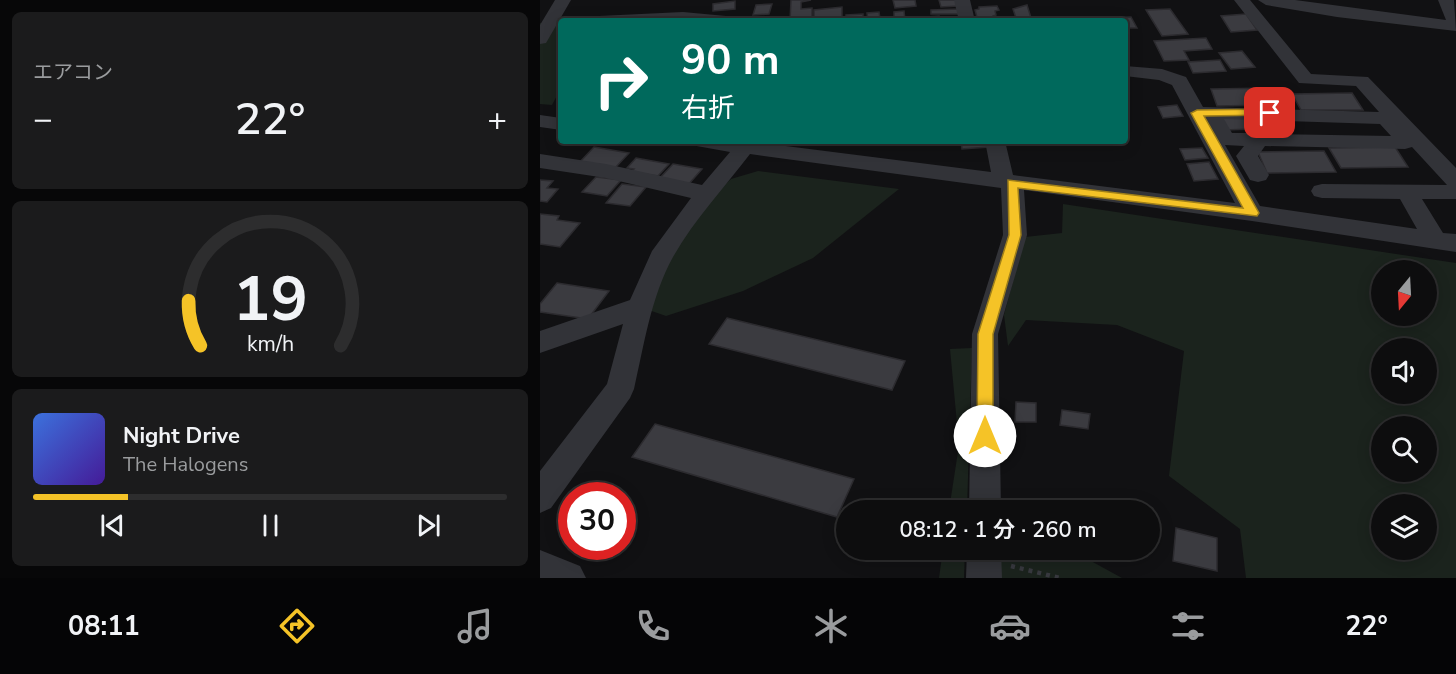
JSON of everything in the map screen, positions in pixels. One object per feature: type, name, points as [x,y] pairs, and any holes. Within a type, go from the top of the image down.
[{"type":"street","points":[[547,28],[563,0]]},
{"type":"street","points":[[621,18],[630,0]]},
{"type":"street","points":[[962,0],[966,18]]},
{"type":"street","points":[[1242,0],[1306,79],[1361,81],[1456,181]]},
{"type":"street","points":[[1266,0],[1337,12],[1456,25],[1446,0]]},
{"type":"street","points":[[652,18],[694,18]]},
{"type":"street","points":[[1128,71],[1162,75],[1179,81],[1204,113],[1225,139],[1253,148],[1330,140],[1405,143],[1403,137],[1386,118],[1204,113]]},
{"type":"street","points":[[1204,113],[1252,213]]},
{"type":"street","points":[[1258,175],[1253,148],[1260,113]]},
{"type":"street","points":[[1309,116],[1330,140]]},
{"type":"street","points":[[540,121],[558,124]]},
{"type":"street","points":[[722,144],[1252,213],[1446,242]]},
{"type":"street","points":[[985,500],[986,334],[1015,235],[1008,183],[996,144]]},
{"type":"street","points":[[540,497],[620,389],[640,307],[661,256],[684,222],[745,147]]},
{"type":"street","points":[[1435,159],[1456,163]]},
{"type":"street","points":[[540,161],[606,171],[707,194]]},
{"type":"street","points":[[1322,191],[1456,192]]},
{"type":"street","points":[[1407,192],[1446,242]]},
{"type":"street","points":[[540,342],[640,307]]},
{"type":"street","points":[[540,567],[568,578]]},
{"type":"path","points":[[984,562],[1060,578]]},
{"type":"shaded area","points":[[540,23],[558,23],[558,94],[552,105],[540,104]]},
{"type":"shaded area","points":[[758,171],[899,189],[813,258],[743,291],[666,316],[640,307],[684,222],[731,179]]},
{"type":"shaded area","points":[[1063,204],[1436,260],[1371,260],[1371,326],[1437,326],[1437,260],[1456,263],[1456,578],[1246,578],[1240,529],[1169,476],[1184,351],[1117,325],[1026,320],[1008,346],[1004,315],[1025,237],[1062,233]]},
{"type":"shaded area","points":[[972,348],[967,500],[951,500],[959,445],[950,349]]},
{"type":"shaded area","points":[[941,560],[965,560],[964,578],[939,578]]},
{"type":"shaded area","points":[[988,560],[1089,560],[1122,578],[987,578]]},
{"type":"building","points":[[791,0],[811,0],[801,2],[801,9],[812,8],[812,18],[790,18]]},
{"type":"building","points":[[893,0],[915,0],[916,6],[895,8]]},
{"type":"building","points":[[939,0],[956,0],[958,6],[941,7]]},
{"type":"building","points":[[735,1],[735,9],[713,11],[713,4]]},
{"type":"building","points":[[772,4],[769,14],[753,15],[756,5]]},
{"type":"building","points":[[1027,5],[1031,18],[1016,18],[1013,9]]},
{"type":"building","points":[[997,6],[999,10],[995,11],[996,15],[994,18],[977,18],[975,10],[979,7]]},
{"type":"building","points":[[842,7],[842,17],[814,18],[814,10]]},
{"type":"building","points":[[958,9],[960,14],[931,14],[931,10]]},
{"type":"building","points":[[1170,9],[1188,34],[1162,36],[1146,10]]},
{"type":"building","points":[[904,11],[905,18],[894,18],[894,12]]},
{"type":"building","points":[[879,12],[880,18],[868,18],[867,13]]},
{"type":"building","points":[[863,14],[863,18],[846,18],[846,15]]},
{"type":"building","points":[[1246,14],[1257,30],[1231,32],[1221,16]]},
{"type":"building","points":[[1131,17],[1137,28],[1128,28],[1128,18],[1108,18]]},
{"type":"building","points":[[1206,38],[1212,49],[1184,51],[1189,60],[1164,61],[1154,41]]},
{"type":"building","points":[[1242,51],[1255,67],[1231,69],[1219,53]]},
{"type":"building","points":[[1220,60],[1226,71],[1193,73],[1188,62]]},
{"type":"building","points":[[1271,88],[1279,105],[1217,106],[1211,89]]},
{"type":"building","points":[[1352,93],[1363,110],[1301,110],[1292,94]]},
{"type":"building","points":[[1177,105],[1183,116],[1163,118],[1158,107]]},
{"type":"building","points":[[1218,118],[1251,118],[1256,129],[1222,130]]},
{"type":"building","points":[[961,144],[988,144],[989,147],[962,149]]},
{"type":"building","points":[[594,147],[629,153],[615,168],[579,163]]},
{"type":"building","points":[[1395,147],[1408,167],[1341,168],[1329,148]]},
{"type":"building","points":[[1202,148],[1208,158],[1185,160],[1180,149]]},
{"type":"building","points":[[1324,151],[1336,172],[1267,173],[1258,152]]},
{"type":"building","points":[[636,158],[669,164],[658,176],[631,172],[634,169],[627,168]]},
{"type":"building","points":[[1209,162],[1218,179],[1194,181],[1187,164]]},
{"type":"building","points":[[673,164],[702,169],[688,185],[658,180]]},
{"type":"building","points":[[596,177],[621,180],[607,196],[582,192]]},
{"type":"building","points":[[540,180],[553,181],[547,188],[558,189],[547,202],[540,201]]},
{"type":"building","points":[[622,184],[646,187],[630,206],[606,203]]},
{"type":"building","points":[[540,214],[559,216],[557,220],[580,223],[560,247],[540,244]]},
{"type":"building","points":[[557,283],[609,291],[588,319],[540,312],[540,304]]},
{"type":"building","points":[[727,318],[905,361],[892,390],[709,344]]},
{"type":"building","points":[[1016,402],[1036,403],[1036,422],[1015,422]]},
{"type":"building","points":[[1062,410],[1090,414],[1088,429],[1060,425]]},
{"type":"building","points":[[655,424],[854,479],[845,500],[836,500],[836,517],[632,457]]},
{"type":"building","points":[[1176,528],[1217,538],[1217,571],[1173,561]]},
{"type":"route","points":[[985,436],[986,334],[993,303],[1015,235],[1012,183],[1252,213],[1197,113],[1270,113]]}]
